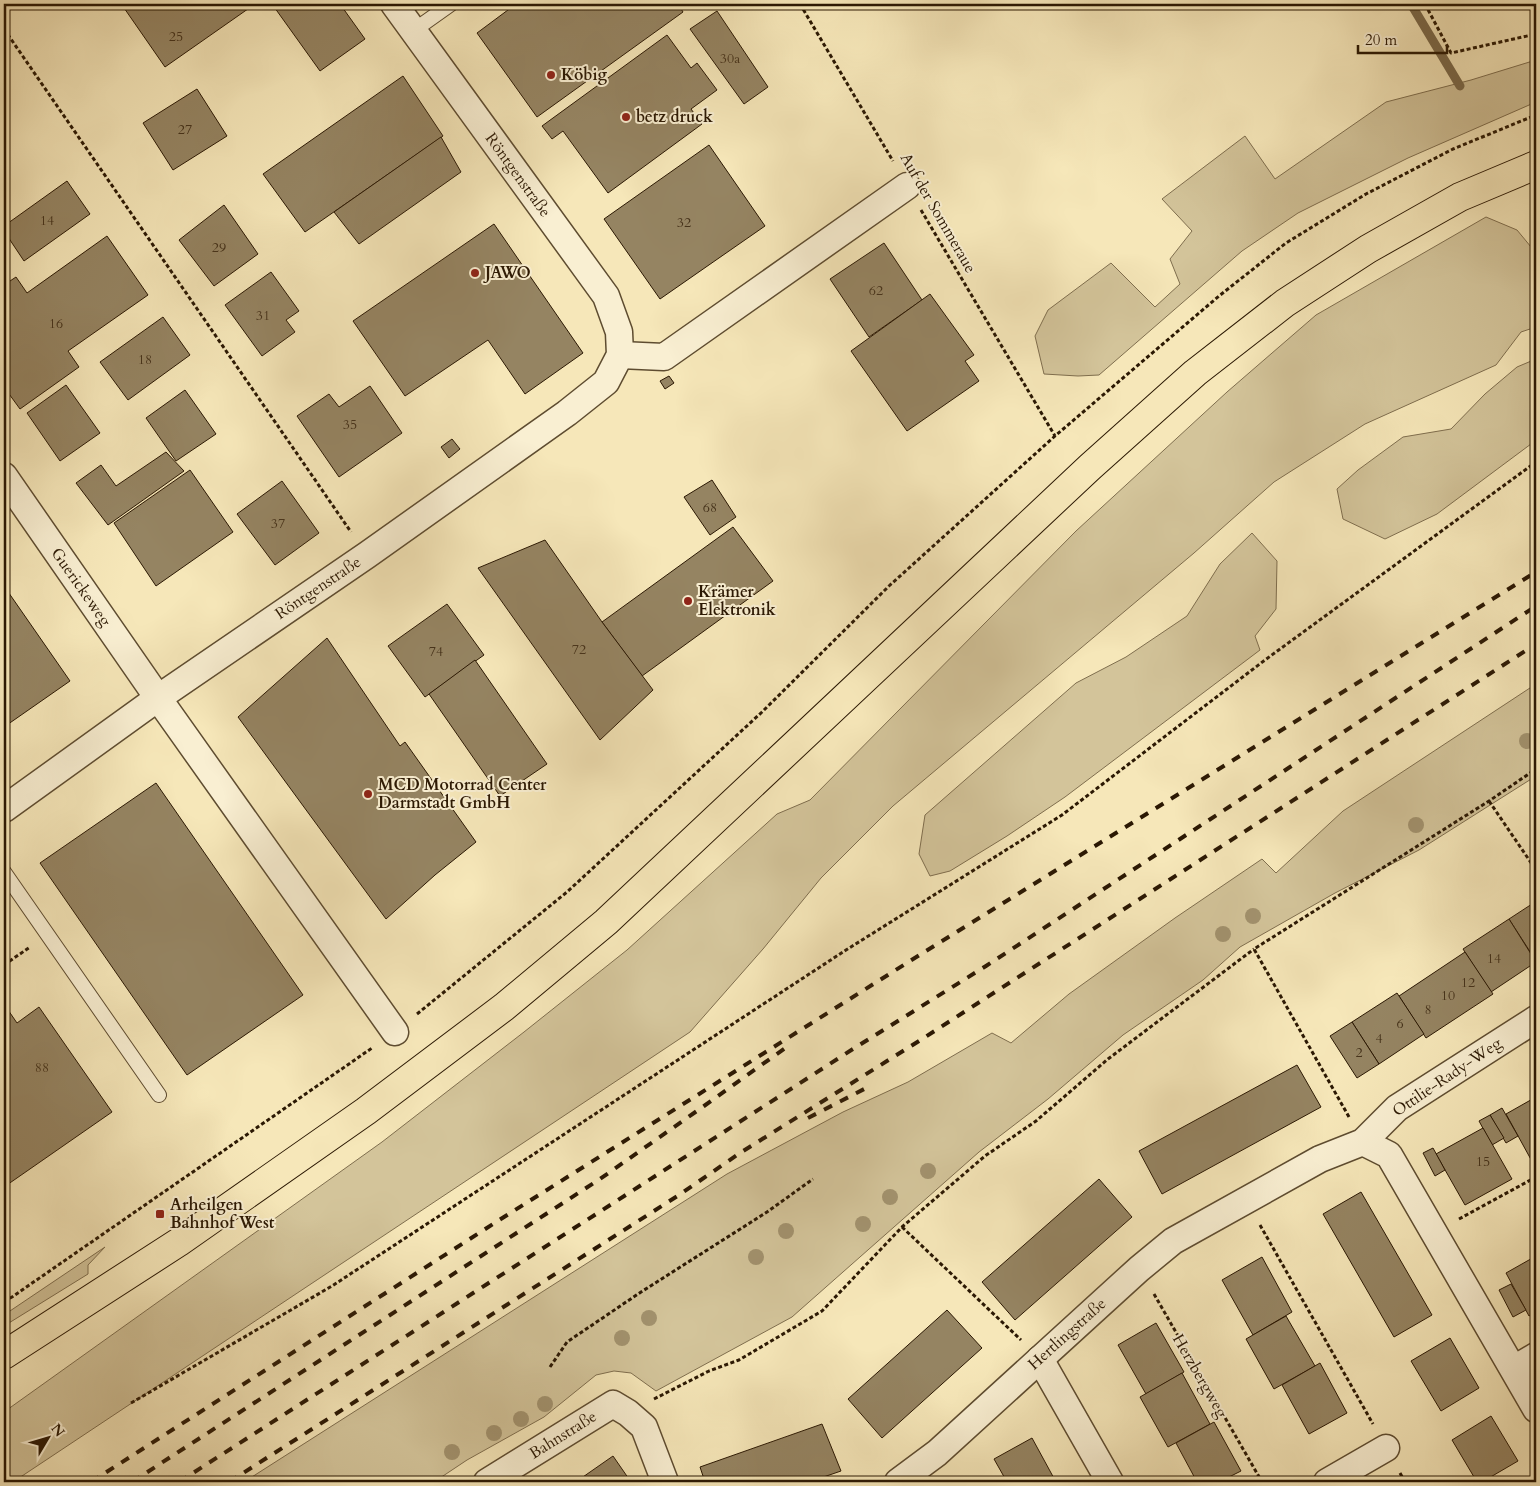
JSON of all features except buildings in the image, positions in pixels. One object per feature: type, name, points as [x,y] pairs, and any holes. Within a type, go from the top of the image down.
[{"type":"main road","points":[[4,1356],[188,1236],[366,1111],[504,1007],[606,922],[1111,448],[1195,373],[1285,303],[1368,250],[1460,196],[1536,165]]},
{"type":"street","name":"Röntgenstraße","points":[[4,809],[158,698],[367,555],[567,413],[606,382],[620,355],[619,332],[606,296],[394,4]]},
{"type":"street","points":[[620,355],[664,357],[907,186]]},
{"type":"street","name":"Guerickeweg","points":[[4,476],[158,698],[395,1032]]},
{"type":"street","name":"Ottilie-Rady-Weg","points":[[1363,1142],[1397,1108],[1536,1019]]},
{"type":"street","points":[[1363,1142],[1390,1155],[1536,1409]]},
{"type":"street","name":"Hertlingstraße","points":[[898,1482],[937,1453],[1139,1269],[1173,1241],[1320,1159],[1363,1142]]},
{"type":"street","points":[[1514,1369],[1536,1356]]},
{"type":"street","points":[[1040,1359],[1110,1482]]},
{"type":"street","name":"Bahnstraße","points":[[487,1482],[613,1404],[628,1413],[644,1427],[665,1482]]},
{"type":"street","points":[[1327,1482],[1386,1448]]},
{"type":"lane","points":[[414,32],[452,4]]},
{"type":"lane","points":[[4,872],[158,1095]]},
{"type":"path","name":"Auf der Sommeraue","points":[[800,4],[1055,436]]},
{"type":"path","points":[[1425,4],[1451,53],[1536,34]]},
{"type":"path","points":[[4,29],[367,555]]},
{"type":"path","points":[[4,1301],[395,1032],[567,892],[762,712],[889,586],[1055,436],[1219,296],[1286,243],[1366,194],[1453,149],[1536,115]]},
{"type":"path","points":[[131,1403],[332,1286],[846,950],[1062,815],[1257,666],[1536,462]]},
{"type":"path","points":[[647,1403],[709,1371],[739,1360],[822,1311],[902,1227],[985,1156],[1036,1121],[1108,1059],[1254,949],[1489,801],[1536,769]]},
{"type":"path","points":[[1489,801],[1536,870]]},
{"type":"path","points":[[4,965],[47,935]]},
{"type":"path","points":[[1254,949],[1363,1142]]},
{"type":"path","points":[[1435,1233],[1536,1177]]},
{"type":"path","points":[[550,1367],[567,1342],[641,1292],[767,1212],[813,1179]]},
{"type":"path","points":[[1246,1200],[1386,1448]]},
{"type":"path","points":[[902,1227],[1040,1359]]},
{"type":"path","name":"Herzbergweg","points":[[1139,1269],[1262,1482]]},
{"type":"shaded area","points":[[1536,60],[1536,102],[1408,158],[1298,213],[1242,251],[1099,375],[1044,374],[1035,336],[1048,310],[1111,263],[1155,307],[1180,284],[1170,259],[1192,231],[1162,199],[1245,136],[1275,179],[1386,102],[1471,80]]},
{"type":"shaded area","points":[[1486,217],[1517,230],[1536,253],[1536,327],[1521,332],[1496,365],[1365,424],[1274,482],[1194,553],[893,806],[821,878],[763,949],[690,1032],[13,1482],[4,1482],[4,1412],[382,1142],[627,950],[777,814],[810,800],[1076,531],[1227,392],[1316,315]]},
{"type":"shaded area","points":[[1536,359],[1535,441],[1437,514],[1385,539],[1343,519],[1337,489],[1358,470],[1403,437],[1451,429],[1485,394],[1517,367]]},
{"type":"shaded area","points":[[1252,533],[1277,561],[1276,609],[1255,636],[1260,650],[1065,797],[950,871],[930,876],[919,854],[925,815],[1076,683],[1126,657],[1187,616],[1220,564]]},
{"type":"shaded area","points":[[1536,684],[1536,776],[1419,850],[1335,893],[1240,947],[1203,980],[1123,1035],[1048,1099],[979,1152],[792,1317],[656,1391],[631,1373],[614,1371],[596,1375],[544,1417],[467,1460],[434,1482],[244,1482],[727,1174],[843,1112],[908,1082],[992,1033],[1011,1043],[1069,994],[1175,918],[1262,859],[1276,873],[1343,811]]},
{"type":"shaded area","points":[[105,1247],[88,1265],[88,1274],[4,1326],[4,1315]]},
{"type":"waterway","points":[[1411,4],[1460,86]]},
{"type":"railway","points":[[91,1482],[504,1217],[910,961],[1536,572]]},
{"type":"railway","points":[[179,1482],[853,1049],[986,966],[1536,606]]},
{"type":"railway","points":[[229,1482],[1536,644]]},
{"type":"railway","points":[[132,1482],[600,1179],[788,1046]]},
{"type":"railway","points":[[808,1118],[870,1086]]},
{"type":"place","name":"Köbig","points":[[551,75]]},
{"type":"place","name":"betz druck","points":[[626,117]]},
{"type":"place","name":"JAWO","points":[[475,273]]},
{"type":"place","name":"Krämer Elektronik","points":[[688,601]]},
{"type":"place","name":"MCD Motorrad Center Darmstadt GmbH","points":[[368,794]]},
{"type":"place","name":"Arheilgen Bahnhof West","points":[[160,1214]]}]
